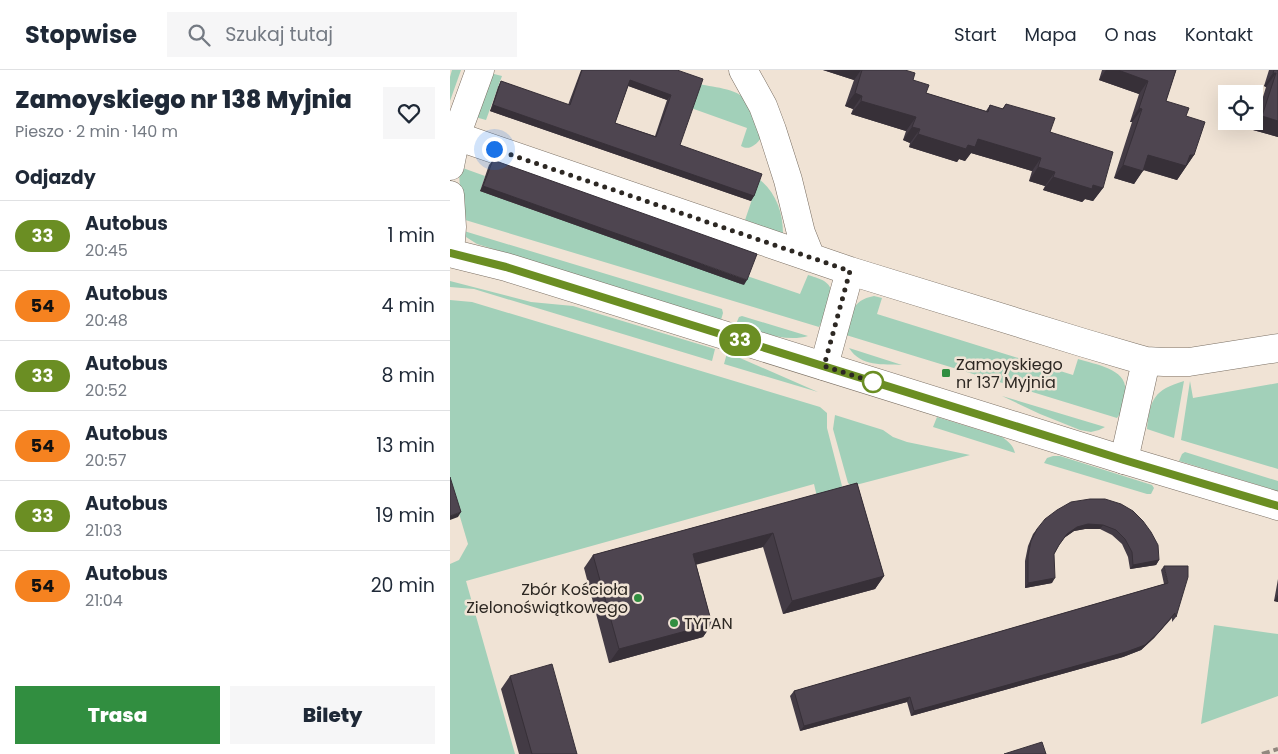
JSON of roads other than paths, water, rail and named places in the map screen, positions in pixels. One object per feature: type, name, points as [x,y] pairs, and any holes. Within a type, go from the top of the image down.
[{"type":"street","points":[[450,166],[456,136],[480,70]]},
{"type":"street","points":[[743,70],[770,124],[801,233],[811,258]]},
{"type":"street","points":[[456,136],[850,271],[1146,361],[1189,362],[1278,348]]},
{"type":"street","points":[[450,195],[452,227],[450,253],[506,267],[1124,460],[1278,506]]},
{"type":"street","points":[[824,366],[850,271]]},
{"type":"street","points":[[1124,460],[1146,361]]},
{"type":"railway","points":[[1262,754],[1278,749]]},
{"type":"place","name":"Zamoyskiego nr 137 Myjnia","points":[[946,373]]},
{"type":"place","name":"Zbór Kościoła Zielonoświątkowego","points":[[638,598]]},
{"type":"place","name":"TYTAN","points":[[674,623]]}]
